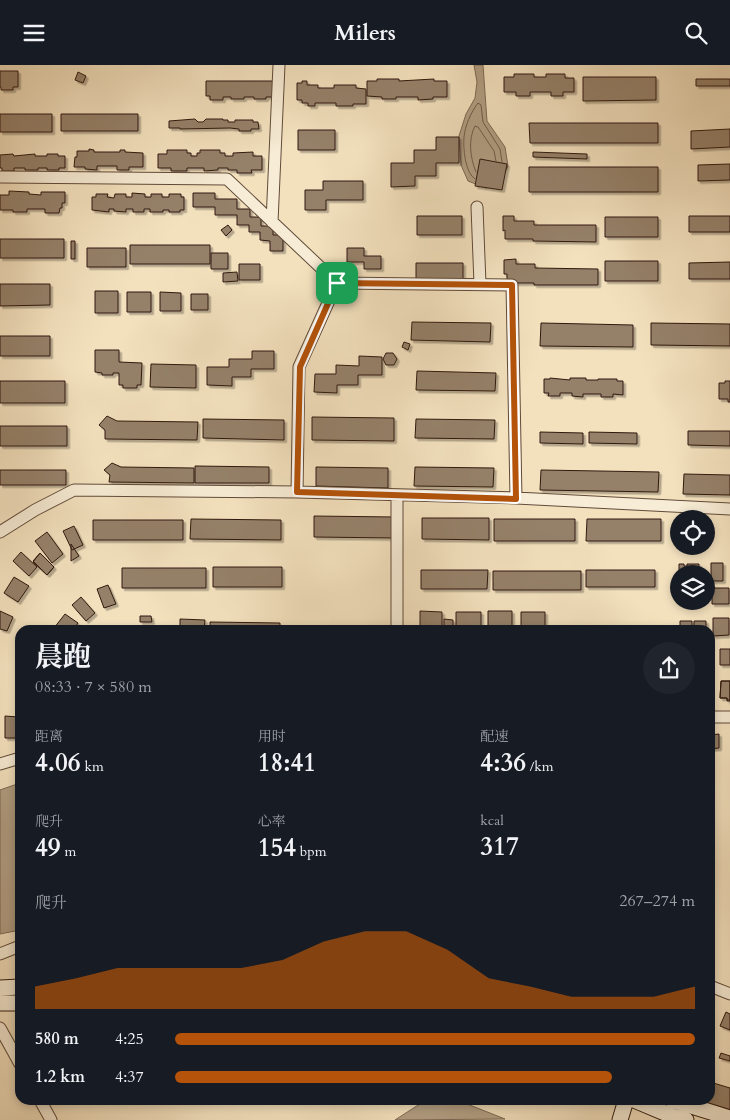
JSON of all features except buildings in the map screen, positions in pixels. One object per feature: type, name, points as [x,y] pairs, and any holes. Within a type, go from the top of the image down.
[{"type":"main road","points":[[0,988],[15,987]]},
{"type":"main road","points":[[0,1003],[15,1003]]},
{"type":"main road","points":[[620,1120],[624,1105]]},
{"type":"main road","points":[[657,1105],[730,1118]]},
{"type":"street","points":[[272,222],[279,65]]},
{"type":"street","points":[[0,177],[226,179],[337,283],[512,285],[516,499]]},
{"type":"street","points":[[477,207],[480,285]]},
{"type":"street","points":[[297,492],[300,367],[337,283]]},
{"type":"street","points":[[0,533],[35,510],[74,490],[297,492],[516,499],[730,509]]},
{"type":"street","points":[[397,495],[397,625]]},
{"type":"street","points":[[715,717],[730,717]]},
{"type":"street","points":[[0,764],[15,760]]},
{"type":"street","points":[[0,954],[15,948]]},
{"type":"street","points":[[715,988],[730,994]]},
{"type":"street","points":[[0,1028],[15,1055]]},
{"type":"street","points":[[43,1105],[51,1120]]},
{"type":"water","points":[[474,65],[483,65],[487,121],[505,147],[508,166],[500,183],[486,188],[468,181],[461,165],[459,136],[466,114],[475,98],[477,82]]},
{"type":"water","points":[[15,785],[15,931],[0,934],[0,790]]},
{"type":"water","points":[[418,1105],[470,1105],[505,1119],[395,1120]]},
{"type":"route","points":[[337,283],[512,285],[516,499],[297,492],[300,367],[337,283]]}]
